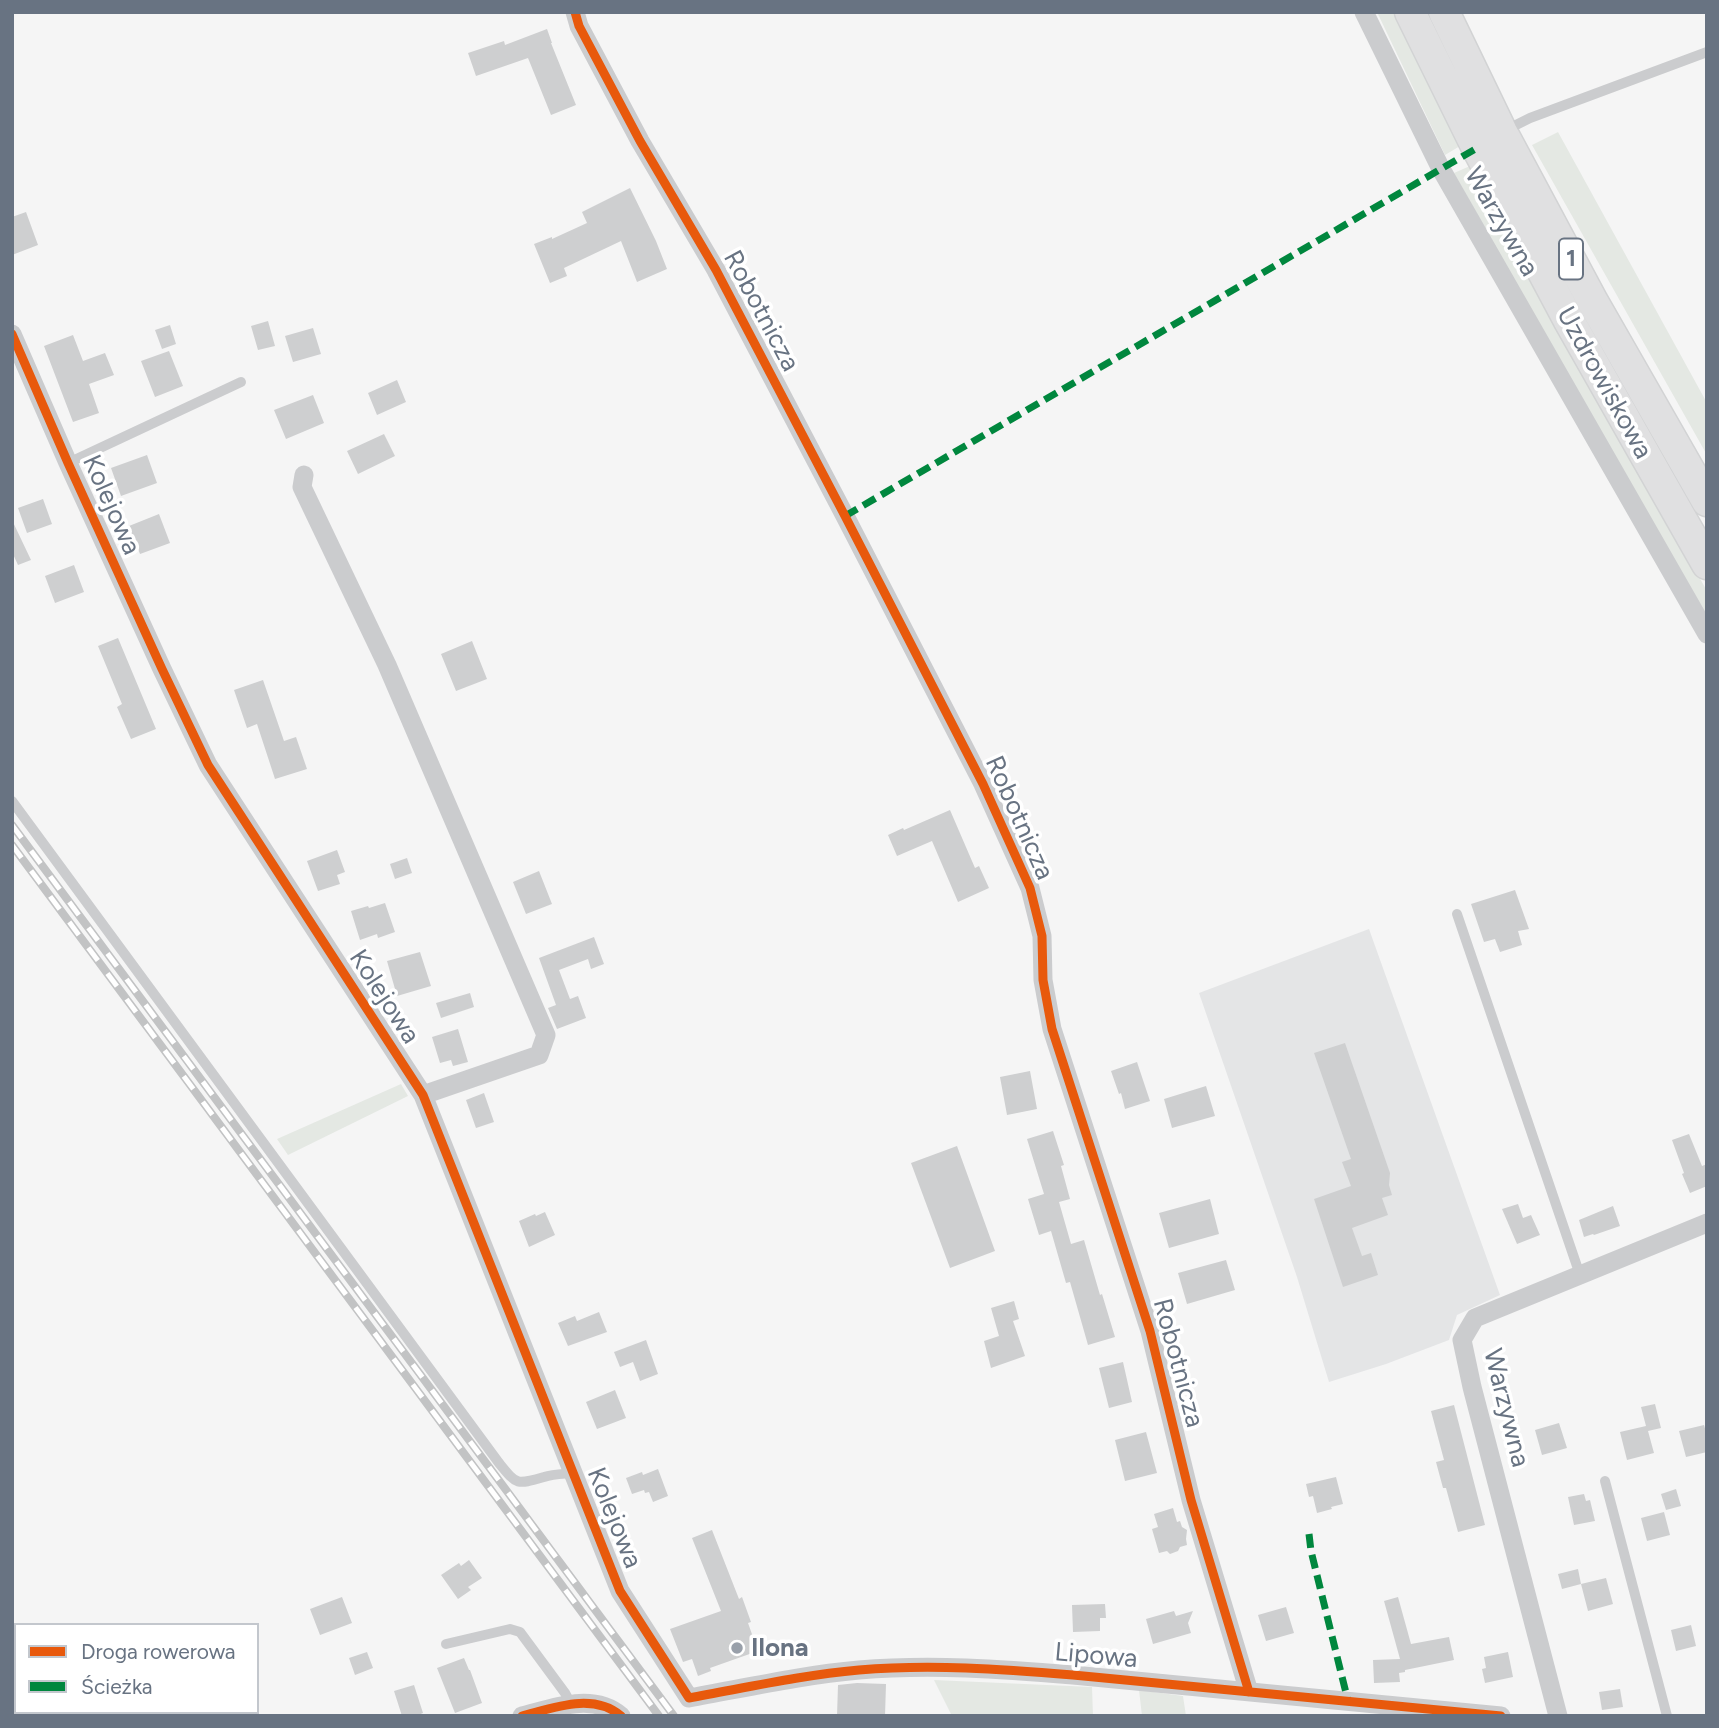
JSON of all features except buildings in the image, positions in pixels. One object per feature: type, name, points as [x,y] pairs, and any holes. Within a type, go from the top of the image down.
[{"type":"main road","name":"Uzdrowiskowa","points":[[1410,12],[1476,148],[1561,307],[1707,564]]},
{"type":"main road","name":"Uzdrowiskowa","points":[[1444,12],[1502,132],[1593,302],[1707,501]]},
{"type":"street","name":"Warzywna","points":[[1364,12],[1441,169],[1707,634]]},
{"type":"street","name":"Robotnicza","points":[[577,19],[640,141],[716,270],[839,504],[983,784],[1030,888],[1042,936],[1043,981],[1052,1029],[1150,1331],[1191,1500],[1249,1692]]},
{"type":"street","name":"Kolejowa","points":[[12,334],[68,463],[208,765],[422,1095],[620,1591],[689,1698]]},
{"type":"street","points":[[304,475],[302,487],[387,665],[546,1035],[539,1055],[422,1095]]},
{"type":"street","name":"Warzywna","points":[[1558,1716],[1462,1340],[1475,1318],[1707,1223]]},
{"type":"street","name":"Lipowa","points":[[689,1698],[858,1670],[948,1667],[1034,1671],[1501,1716]]},
{"type":"street","points":[[522,1716],[585,1703],[600,1705],[621,1716]]},
{"type":"lane","points":[[1502,132],[1530,118],[1707,52]]},
{"type":"lane","points":[[68,463],[241,382]]},
{"type":"lane","points":[[12,801],[512,1479],[528,1482],[546,1476],[573,1473]]},
{"type":"lane","points":[[1457,914],[1580,1275]]},
{"type":"lane","points":[[1605,1481],[1667,1716]]},
{"type":"lane","points":[[446,1644],[510,1629],[520,1632],[571,1704]]},
{"type":"shaded area","points":[[1377,12],[1398,12],[1460,146],[1445,155]]},
{"type":"shaded area","points":[[1558,132],[1707,403],[1707,455],[1532,145]]},
{"type":"shaded area","points":[[1470,166],[1707,591],[1707,621],[1454,173]]},
{"type":"shaded area","points":[[1369,929],[1500,1295],[1457,1315],[1449,1340],[1329,1382],[1297,1277],[1199,993]]},
{"type":"shaded area","points":[[401,1084],[408,1096],[288,1155],[277,1139]]},
{"type":"shaded area","points":[[934,1680],[1092,1687],[1093,1716],[952,1716]]},
{"type":"shaded area","points":[[1139,1690],[1183,1696],[1186,1716],[1142,1716]]},
{"type":"railway","points":[[12,825],[674,1716]]},
{"type":"railway","points":[[12,845],[659,1716]]},
{"type":"marked path","points":[[845,516],[1477,148]]},
{"type":"marked path","points":[[1309,1534],[1348,1701]]},
{"type":"cycle path","points":[[575,12],[579,26],[640,141],[716,270],[845,516],[983,784],[1030,888],[1042,936],[1043,980],[1052,1029],[1150,1331],[1191,1500],[1249,1692]]},
{"type":"cycle path","points":[[12,334],[68,463],[208,765],[423,1095],[620,1591],[689,1698],[838,1672],[939,1667],[1073,1675],[1501,1716]]},
{"type":"cycle path","points":[[522,1716],[560,1706],[586,1703],[610,1709],[621,1716]]},
{"type":"place","name":"Ilona","points":[[737,1648]]}]
